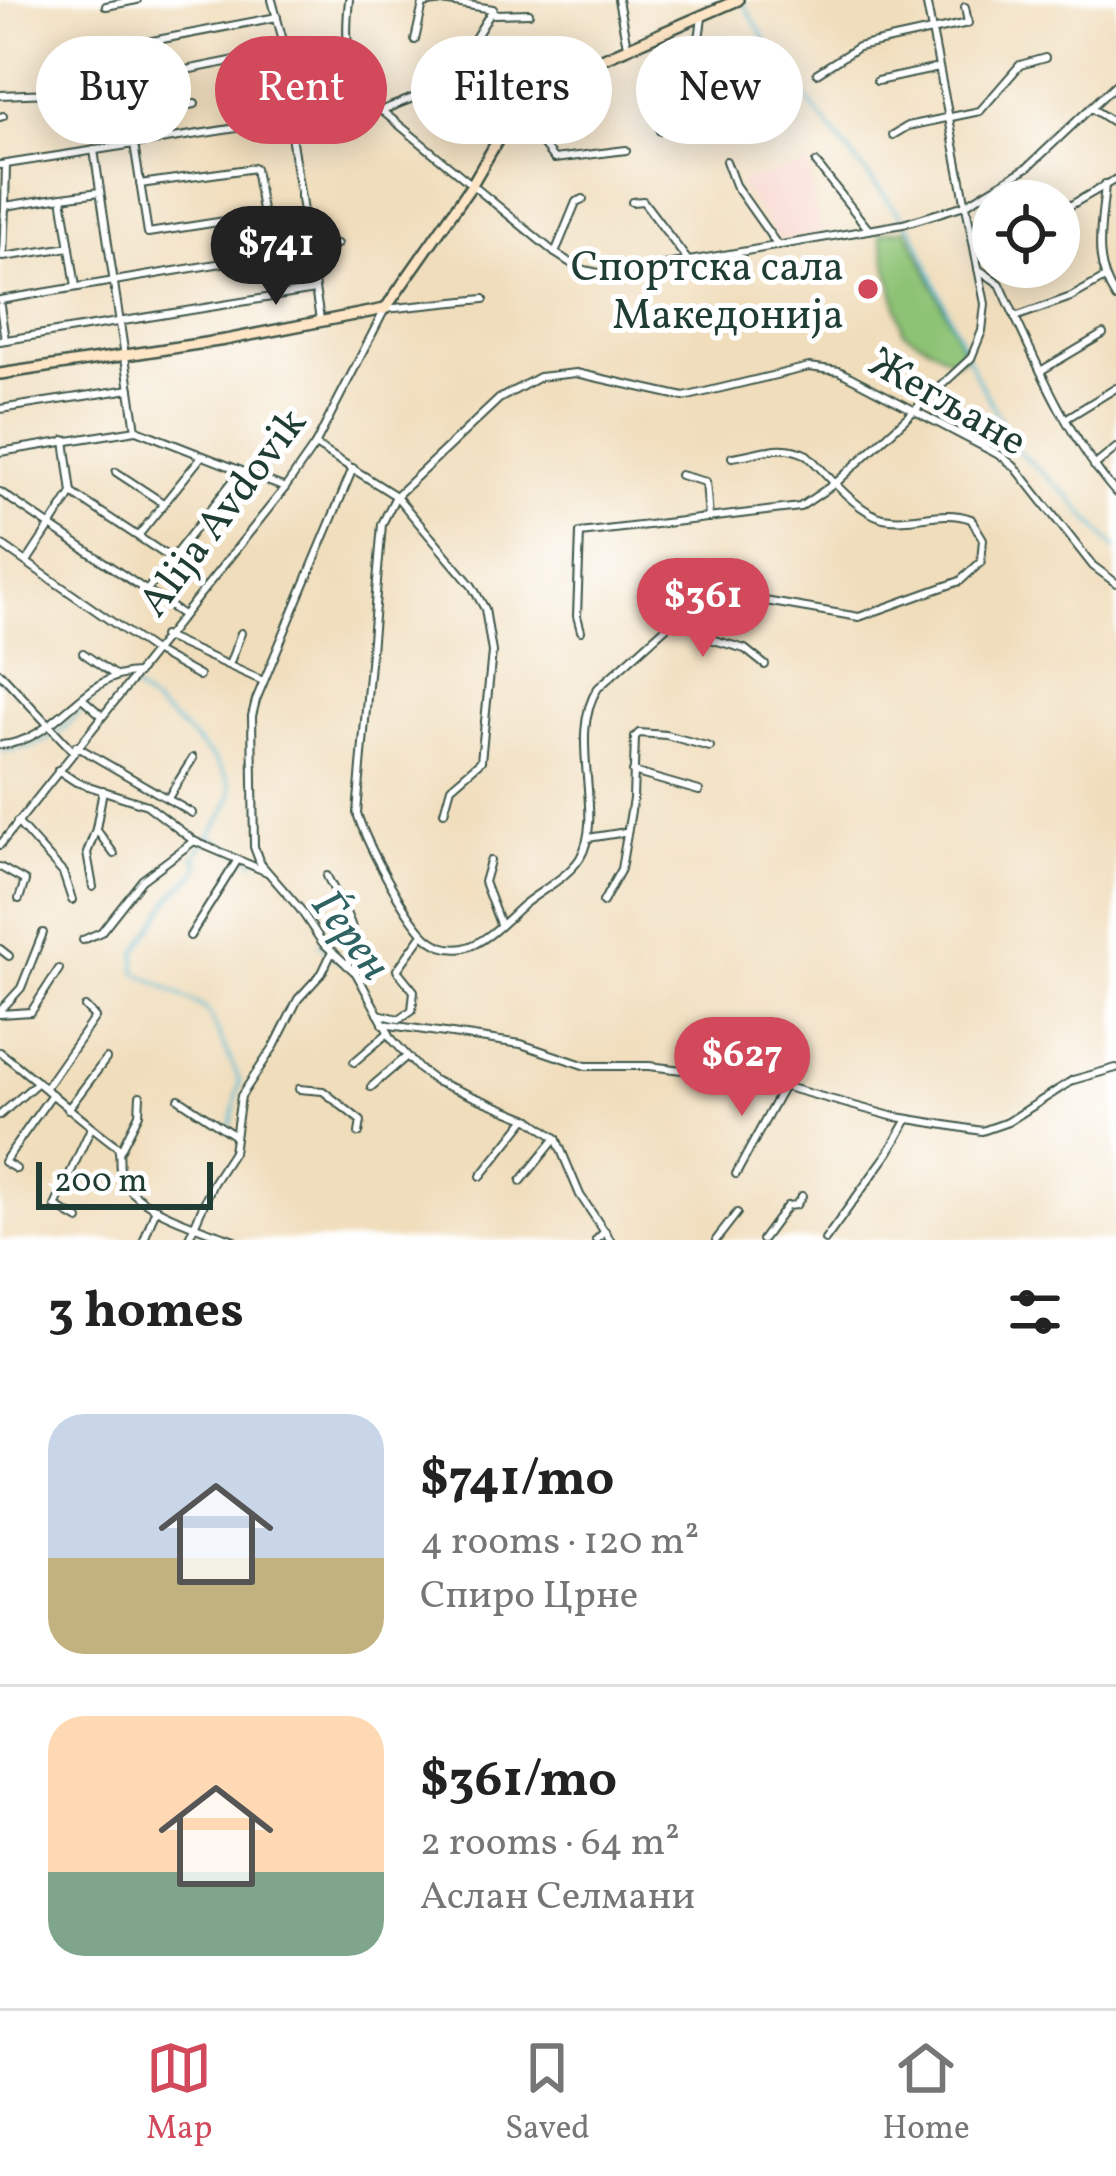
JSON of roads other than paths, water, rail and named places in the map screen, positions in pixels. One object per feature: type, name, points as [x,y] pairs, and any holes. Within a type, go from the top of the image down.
[{"type":"main road","points":[[612,54],[736,1]]},
{"type":"main road","points":[[0,374],[385,309],[497,144]]},
{"type":"street","points":[[106,6],[137,0]]},
{"type":"street","points":[[272,0],[282,36]]},
{"type":"street","points":[[349,0],[349,36]]},
{"type":"street","points":[[618,0],[627,46]]},
{"type":"street","points":[[926,0],[972,237]]},
{"type":"street","points":[[387,108],[438,88],[494,9],[442,1],[423,4],[416,36]]},
{"type":"street","points":[[818,73],[858,47],[968,22],[965,7]]},
{"type":"street","points":[[494,14],[529,13]]},
{"type":"street","points":[[700,36],[703,14]]},
{"type":"street","points":[[178,36],[277,17]]},
{"type":"street","points":[[893,135],[908,126],[980,111],[1019,64],[1045,58]]},
{"type":"street","points":[[0,95],[76,92],[215,64]]},
{"type":"street","points":[[878,81],[939,68]]},
{"type":"street","points":[[387,117],[554,253],[580,269],[607,275],[903,224],[965,205],[1028,167],[1116,84]]},
{"type":"street","points":[[191,105],[195,104]]},
{"type":"street","points":[[1091,108],[1116,124]]},
{"type":"street","points":[[70,247],[3,257],[3,164],[131,144],[148,233],[263,215]]},
{"type":"street","points":[[292,144],[320,323]]},
{"type":"street","points":[[542,144],[554,159],[626,150]]},
{"type":"street","points":[[94,150],[136,430]]},
{"type":"street","points":[[727,160],[735,185],[778,246]]},
{"type":"street","points":[[816,163],[869,230]]},
{"type":"street","points":[[140,184],[253,166],[276,296]]},
{"type":"street","points":[[1080,199],[1116,179]]},
{"type":"street","points":[[1106,184],[1099,259],[1103,279],[1116,298]]},
{"type":"street","points":[[5,206],[100,192]]},
{"type":"street","points":[[62,197],[76,287]]},
{"type":"street","points":[[554,253],[576,202],[583,200]]},
{"type":"street","points":[[632,202],[643,201],[688,262]]},
{"type":"street","points":[[315,290],[3,340],[0,303],[338,244]]},
{"type":"street","points":[[1015,316],[1103,279]]},
{"type":"street","points":[[581,631],[577,616],[580,533],[800,507],[837,482],[964,367],[980,341],[985,320],[981,288]]},
{"type":"street","points":[[1002,288],[1067,418],[1094,466],[1116,493]]},
{"type":"street","points":[[385,309],[484,298]]},
{"type":"street","name":"Alija Avdovik","points":[[98,712],[132,681],[285,488],[315,445],[385,309]]},
{"type":"street","points":[[1042,370],[1103,334]]},
{"type":"street","name":"Жегљане","points":[[396,496],[499,399],[553,373],[576,373],[684,397],[818,367],[839,371],[989,448],[1016,468],[1093,566],[1116,583]]},
{"type":"street","points":[[1067,418],[1116,388]]},
{"type":"street","points":[[0,409],[130,389]]},
{"type":"street","points":[[0,452],[136,430],[285,488]]},
{"type":"street","points":[[27,562],[72,493],[65,440]]},
{"type":"street","points":[[315,445],[396,496],[472,586],[488,616],[492,635],[481,760],[451,787],[444,812]]},
{"type":"street","points":[[396,496],[382,524],[357,813],[364,835],[424,934],[448,948],[462,949],[575,864],[586,838],[588,704],[598,688],[688,608],[716,596],[736,596],[870,615],[960,581],[978,569],[983,539],[971,520],[938,514],[885,518],[870,512],[795,449],[778,447],[732,457]]},
{"type":"street","points":[[1094,466],[1116,448]]},
{"type":"street","points":[[138,536],[202,456]]},
{"type":"street","points":[[353,468],[252,716],[254,847],[267,872],[330,956],[347,965],[363,984],[406,1057],[435,1081],[527,1118],[556,1138],[580,1195],[610,1240]]},
{"type":"street","points":[[116,472],[164,503]]},
{"type":"street","points":[[147,590],[240,472]]},
{"type":"street","points":[[680,475],[706,482],[709,518]]},
{"type":"street","points":[[0,492],[181,614]]},
{"type":"street","points":[[72,493],[172,559]]},
{"type":"street","points":[[0,544],[154,651],[199,676]]},
{"type":"street","points":[[688,608],[707,638],[745,649],[765,665]]},
{"type":"street","points":[[229,665],[241,633]]},
{"type":"street","points":[[164,636],[263,681]]},
{"type":"street","points":[[83,653],[113,674],[137,673]]},
{"type":"street","points":[[0,673],[63,740],[192,813]]},
{"type":"street","points":[[0,745],[53,729],[113,674]]},
{"type":"street","points":[[0,844],[98,712],[84,700]]},
{"type":"street","points":[[603,902],[621,869],[633,799],[634,739],[639,733],[666,735],[710,747]]},
{"type":"street","points":[[168,797],[194,758]]},
{"type":"street","points":[[58,770],[71,780],[146,805],[197,842],[267,872]]},
{"type":"street","points":[[633,772],[699,791]]},
{"type":"street","points":[[93,887],[87,853],[103,790]]},
{"type":"street","points":[[17,822],[62,874],[72,900]]},
{"type":"street","points":[[96,829],[114,854]]},
{"type":"street","points":[[586,838],[626,832]]},
{"type":"street","points":[[83,940],[101,932],[142,880],[197,842]]},
{"type":"street","points":[[490,861],[484,882],[500,924]]},
{"type":"street","points":[[190,936],[237,862]]},
{"type":"street","points":[[0,867],[25,881],[19,899]]},
{"type":"street","points":[[327,876],[357,938],[347,965]]},
{"type":"street","points":[[0,1012],[21,988],[44,934]]},
{"type":"street","points":[[378,1014],[399,1019],[412,1010],[413,991],[398,970],[424,934]]},
{"type":"street","points":[[0,949],[9,956]]},
{"type":"street","points":[[188,1240],[212,1183],[231,1157],[239,1106],[248,1084],[275,1046],[298,999],[330,956]]},
{"type":"street","points":[[0,1012],[31,1012],[59,969]]},
{"type":"street","points":[[16,1169],[4,1162],[45,1087],[94,1017],[85,1007]]},
{"type":"street","points":[[354,1063],[386,1028]]},
{"type":"street","points":[[386,1028],[521,1043],[595,1068],[649,1066],[771,1081],[966,1130],[994,1129],[1055,1089],[1116,1068]]},
{"type":"street","points":[[0,1052],[121,1151]]},
{"type":"street","points":[[371,1087],[406,1057]]},
{"type":"street","points":[[68,1109],[106,1059]]},
{"type":"street","points":[[736,1174],[785,1084]]},
{"type":"street","points":[[0,1115],[45,1087]]},
{"type":"street","points":[[298,1089],[323,1091],[361,1121],[359,1132]]},
{"type":"street","points":[[140,1096],[139,1114],[121,1151],[122,1180],[156,1208],[234,1240]]},
{"type":"street","points":[[179,1099],[235,1136]]},
{"type":"street","points":[[481,1176],[527,1118]]},
{"type":"street","points":[[825,1240],[908,1119]]},
{"type":"street","points":[[79,1220],[55,1206],[91,1128]]},
{"type":"street","points":[[521,1181],[556,1138]]},
{"type":"street","points":[[762,1240],[787,1207],[796,1205],[802,1196]]},
{"type":"street","points":[[143,1240],[156,1208]]},
{"type":"street","points":[[716,1240],[736,1213]]},
{"type":"street","points":[[596,1240],[604,1231]]},
{"type":"waterway","points":[[743,2],[783,70],[913,231],[975,374],[1018,451],[1116,549]]},
{"type":"waterway","points":[[0,751],[44,741],[104,688],[121,679],[186,732],[228,780],[229,800],[194,858],[199,861],[196,874],[175,892],[136,953],[136,972],[210,1015],[240,1081],[231,1125]]},
{"type":"waterway","points":[[212,837],[256,862]]},
{"type":"waterway","name":"Ѓерен","points":[[319,943],[338,961]]},
{"type":"place","name":"Спортска сала Македонија","points":[[868,289]]}]
